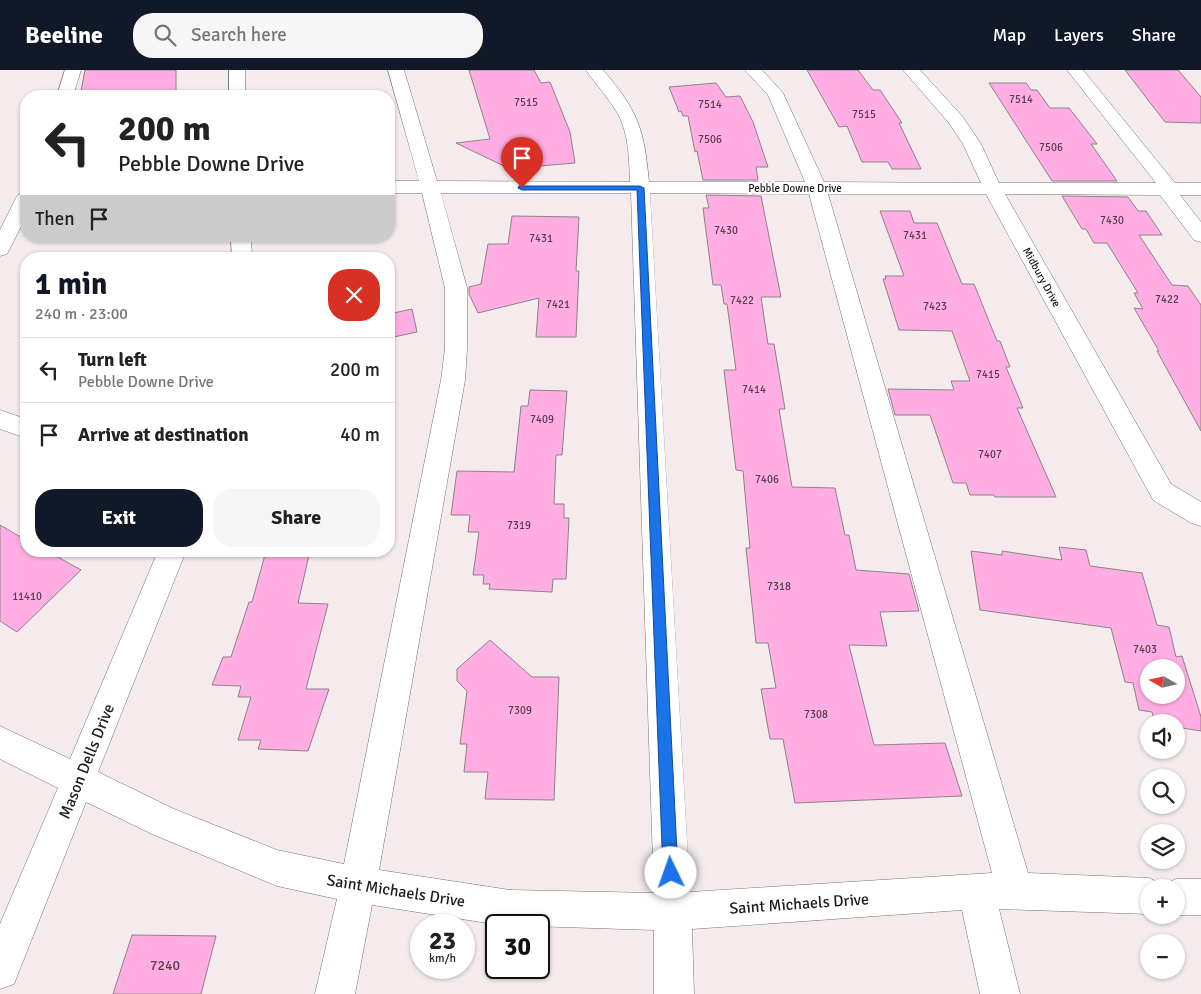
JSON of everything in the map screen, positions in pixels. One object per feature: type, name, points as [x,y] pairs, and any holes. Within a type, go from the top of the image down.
[{"type":"street","points":[[67,90],[73,70]]},
{"type":"street","points":[[236,70],[237,90]]},
{"type":"street","points":[[335,994],[358,885],[453,380],[456,349],[456,288],[446,241],[396,70]]},
{"type":"street","points":[[594,70],[606,83],[628,116],[636,148],[640,188],[674,994]]},
{"type":"street","points":[[753,70],[775,93],[817,188],[1015,891]]},
{"type":"street","name":"Midbury Drive","points":[[911,70],[956,120],[972,144],[993,189],[1162,492],[1201,515]]},
{"type":"street","points":[[1075,70],[1168,189],[1201,236]]},
{"type":"street","name":"Pebble Downe Drive","points":[[395,187],[1201,190]]},
{"type":"street","points":[[0,250],[20,210]]},
{"type":"street","points":[[0,419],[20,427]]},
{"type":"street","name":"Mason Dells Drive","points":[[0,970],[170,557]]},
{"type":"street","name":"Saint Michaels Drive","points":[[0,742],[164,822],[277,868],[358,885],[510,908],[672,912],[976,892],[1015,891],[1140,896]]},
{"type":"street","points":[[976,892],[1000,994]]},
{"type":"street","points":[[1185,896],[1201,897]]},
{"type":"building","points":[[85,70],[176,70],[176,90],[81,90]]},
{"type":"building","points":[[469,70],[534,70],[541,83],[550,82],[570,132],[575,163],[527,167],[516,162],[508,168],[456,143],[490,139]]},
{"type":"building","points":[[807,70],[858,70],[873,90],[880,90],[902,123],[899,123],[921,169],[892,169],[888,162],[862,162],[847,126],[839,127]]},
{"type":"building","points":[[1125,70],[1178,70],[1201,97],[1201,123],[1165,122]]},
{"type":"building","points":[[716,83],[726,97],[740,96],[753,122],[768,167],[756,167],[758,180],[703,180],[688,116],[683,116],[681,111],[679,112],[669,87]]},
{"type":"building","points":[[989,83],[1026,83],[1031,90],[1037,90],[1050,108],[1069,108],[1097,144],[1091,144],[1117,181],[1052,181]]},
{"type":"building","points":[[706,195],[761,196],[781,297],[761,297],[768,344],[774,344],[785,409],[779,409],[792,487],[835,488],[845,535],[849,535],[856,570],[909,574],[919,611],[880,612],[887,646],[849,645],[874,745],[945,743],[962,796],[795,803],[783,739],[770,739],[761,689],[776,688],[768,643],[756,643],[746,548],[750,548],[743,471],[736,470],[724,370],[736,370],[727,304],[724,304],[721,285],[713,285],[703,208],[709,208]]},
{"type":"building","points":[[1062,196],[1128,197],[1138,211],[1146,211],[1162,235],[1139,235],[1172,285],[1188,286],[1201,305],[1201,431],[1134,308],[1143,309],[1134,293],[1138,293],[1107,243],[1094,243],[1086,229],[1082,229]]},
{"type":"building","points":[[880,211],[910,211],[914,223],[937,223],[962,284],[974,284],[997,341],[1000,341],[1010,367],[1006,367],[1023,408],[1017,408],[1056,497],[970,495],[966,483],[953,483],[930,415],[895,415],[888,389],[954,390],[951,381],[970,381],[952,331],[899,330],[883,279],[886,279],[885,276],[904,276]]},
{"type":"building","points":[[512,216],[579,217],[576,271],[579,271],[576,337],[536,337],[539,298],[478,313],[469,294],[469,287],[481,284],[488,244],[508,244]]},
{"type":"building","points":[[412,309],[417,332],[395,337],[395,313]]},
{"type":"building","points":[[530,390],[567,391],[562,455],[556,455],[554,504],[564,504],[564,518],[569,518],[566,579],[553,579],[552,592],[489,589],[490,584],[483,584],[484,575],[473,575],[479,532],[468,532],[470,515],[451,515],[457,471],[514,472],[521,406],[528,406]]},
{"type":"building","points":[[0,525],[20,537],[20,557],[58,557],[81,570],[17,632],[0,621]]},
{"type":"building","points":[[1059,547],[1086,550],[1090,566],[1142,573],[1157,625],[1169,627],[1176,657],[1182,656],[1183,659],[1140,659],[1140,704],[1185,704],[1185,666],[1201,717],[1201,731],[1185,728],[1185,714],[1153,714],[1152,712],[1139,710],[1133,683],[1125,682],[1111,628],[980,610],[971,551],[1002,555],[1002,551],[1062,560]]},
{"type":"building","points":[[264,557],[309,557],[298,603],[328,604],[306,689],[329,689],[308,751],[258,749],[261,740],[238,740],[251,697],[238,697],[241,686],[212,685],[223,657],[231,657],[249,602],[252,602]]},
{"type":"building","points":[[490,640],[532,677],[559,677],[554,800],[485,799],[488,772],[464,772],[467,744],[460,744],[467,691],[457,681],[457,669]]},
{"type":"building","points":[[132,935],[216,936],[201,994],[113,994]]},
{"type":"route","points":[[522,188],[640,188],[671,873]]}]
